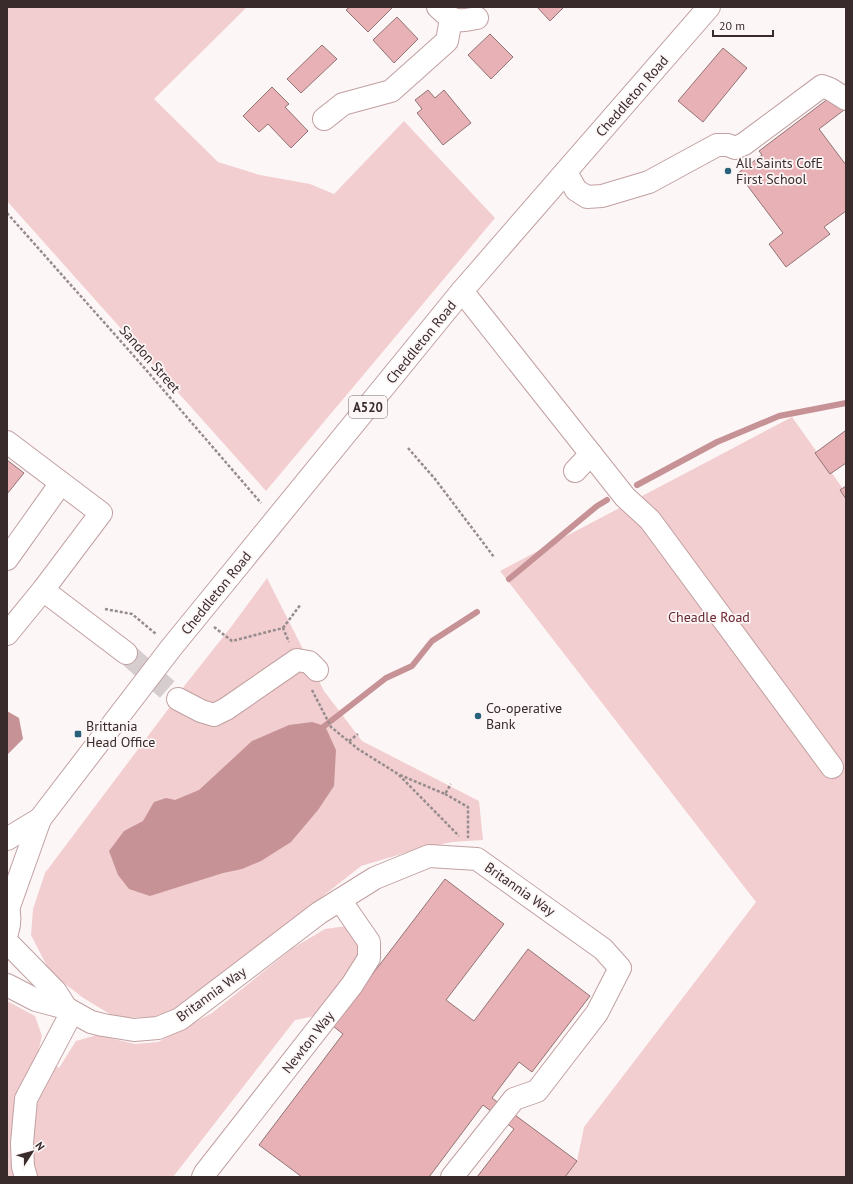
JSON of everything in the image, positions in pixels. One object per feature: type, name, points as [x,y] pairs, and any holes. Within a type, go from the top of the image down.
[{"type":"main road","name":"Cheddleton Road","points":[[7,933],[8,906],[40,819],[198,615],[462,291],[710,7]]},
{"type":"main road","points":[[444,13],[462,21],[476,18]]},
{"type":"main road","points":[[324,119],[343,104],[391,91],[447,41],[444,13]]},
{"type":"main road","points":[[566,172],[576,190],[587,197],[602,196],[649,182],[717,145],[735,148],[744,144],[822,86],[846,99]]},
{"type":"main road","points":[[462,291],[625,497],[650,520],[832,767]]},
{"type":"main road","points":[[7,442],[101,513],[7,634]]},
{"type":"main road","points":[[575,471],[591,454]]},
{"type":"main road","points":[[7,559],[61,483]]},
{"type":"main road","points":[[42,590],[126,654]]},
{"type":"main road","points":[[178,699],[201,712],[214,714],[226,709],[297,660],[310,662],[317,670]]},
{"type":"main road","name":"Cheddleton Road","points":[[7,839],[40,819]]},
{"type":"main road","name":"Britannia Way","points":[[7,985],[36,1000],[69,1010],[91,1022],[134,1030],[158,1028],[180,1019],[319,912],[375,878],[429,856],[473,852],[603,949],[620,968],[597,1013],[537,1091],[514,1098],[452,1177]]},
{"type":"main road","name":"Newton Way","points":[[203,1177],[352,985],[369,958],[369,942],[340,900]]},
{"type":"main road","name":"Britannia Way","points":[[7,942],[56,992],[69,1010]]},
{"type":"main road","points":[[26,1177],[23,1167],[22,1143],[26,1099],[69,1010]]},
{"type":"path","name":"Sandon Street","points":[[7,214],[146,370],[276,520]]},
{"type":"path","points":[[408,448],[435,479],[494,557]]},
{"type":"path","points":[[198,615],[232,642],[283,628],[301,604]]},
{"type":"path","points":[[132,614],[154,633]]},
{"type":"path","points":[[283,628],[297,660]]},
{"type":"path","points":[[326,717],[331,727],[358,749],[398,774],[445,794],[468,807],[473,852]]},
{"type":"path","points":[[349,741],[358,734]]},
{"type":"path","points":[[398,774],[473,852]]},
{"type":"path","points":[[445,794],[451,784]]},
{"type":"green space","points":[[7,7],[247,7],[154,99],[218,162],[260,175],[310,184],[334,194],[404,121],[495,218],[266,491],[7,201]]},
{"type":"green space","name":"Cheadle Road","points":[[792,417],[846,493],[846,1177],[565,1177],[577,1161],[584,1127],[756,902],[500,571]]},
{"type":"green space","points":[[267,578],[324,691],[362,741],[479,801],[483,840],[452,842],[415,850],[361,866],[185,1006],[153,1017],[116,1018],[82,997],[50,972],[31,935],[33,909],[45,873]]},
{"type":"green space","points":[[347,926],[360,948],[360,960],[315,1016],[295,1020],[173,1177],[7,1177],[7,1001],[35,1016],[42,1036],[38,1052],[59,1068],[76,1041],[97,1035],[135,1044],[158,1042],[212,1013],[293,948],[325,929]]},
{"type":"shaded area","points":[[7,711],[19,718],[23,739],[7,755]]},
{"type":"shaded area","points":[[312,722],[325,726],[336,750],[334,786],[318,810],[291,842],[261,861],[242,869],[223,873],[150,896],[129,889],[118,875],[109,851],[124,831],[143,821],[154,802],[166,798],[175,800],[199,790],[252,741],[289,725]]},
{"type":"building","points":[[350,7],[393,7],[368,32],[346,10]]},
{"type":"building","points":[[537,7],[564,7],[550,21]]},
{"type":"building","points":[[397,17],[418,39],[394,63],[373,40]]},
{"type":"building","points":[[490,34],[513,57],[491,79],[468,55]]},
{"type":"building","points":[[322,45],[337,59],[301,93],[287,79]]},
{"type":"building","points":[[723,48],[747,68],[703,122],[678,101]]},
{"type":"building","points":[[272,87],[289,104],[285,107],[308,131],[291,148],[268,124],[259,132],[243,116]]},
{"type":"building","points":[[428,90],[435,98],[444,90],[471,123],[443,145],[417,113],[422,109],[415,100]]},
{"type":"building","points":[[833,95],[844,110],[819,129],[846,165],[846,211],[824,227],[830,234],[786,267],[769,244],[783,233],[738,173],[762,155],[759,151]]},
{"type":"building","points":[[845,431],[846,463],[830,474],[815,453]]},
{"type":"building","points":[[7,460],[24,473],[7,494]]},
{"type":"building","points":[[846,486],[846,499],[840,490]]},
{"type":"building","points":[[445,879],[504,924],[446,1000],[474,1021],[528,949],[590,996],[532,1072],[519,1062],[492,1098],[577,1161],[565,1177],[477,1177],[514,1129],[483,1105],[429,1177],[302,1177],[259,1145],[343,1034],[333,1026]]},
{"type":"waterway","points":[[637,485],[717,442],[779,416],[846,403]]},
{"type":"waterway","points":[[509,579],[597,506],[607,500]]},
{"type":"waterway","points":[[318,731],[386,678],[412,666],[432,641],[477,612]]},
{"type":"tunnel","points":[[126,653],[178,699]]},
{"type":"place","name":"All Saints CofE First School","points":[[728,171]]},
{"type":"place","name":"Co-operative Bank","points":[[478,716]]},
{"type":"place","name":"Brittania Head Office","points":[[78,734]]}]
